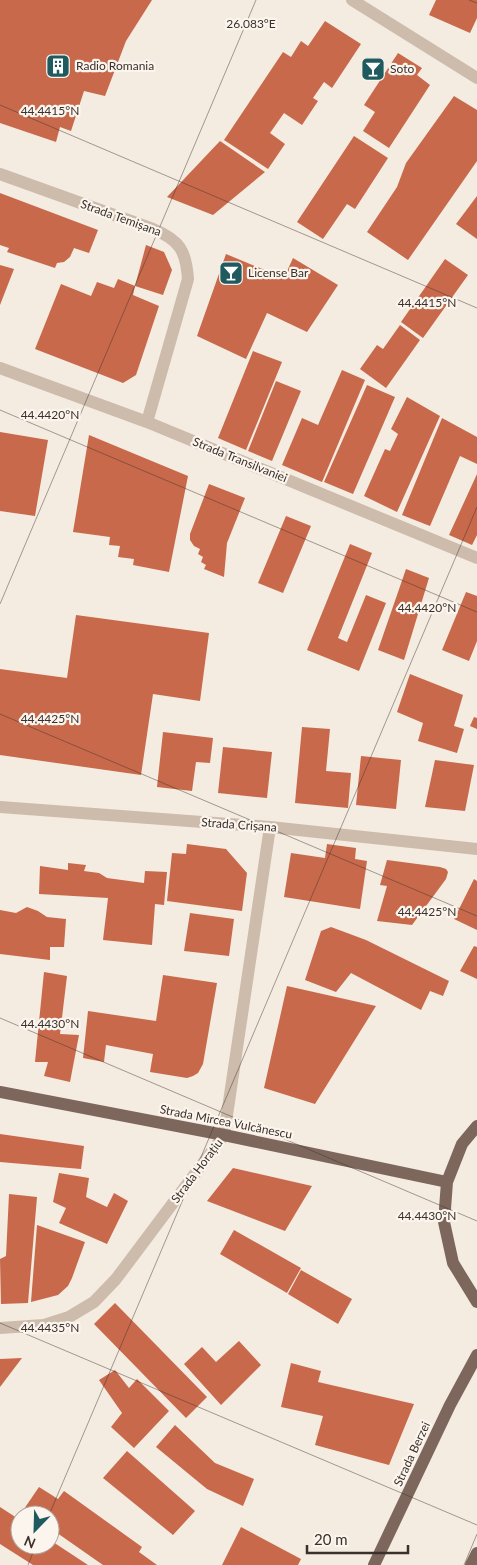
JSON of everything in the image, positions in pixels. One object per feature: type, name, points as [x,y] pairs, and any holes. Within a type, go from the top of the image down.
[{"type":"main road","name":"Strada Mircea Vulcănescu","points":[[0,1092],[224,1135],[447,1182]]},
{"type":"main road","points":[[477,1126],[462,1144],[447,1182],[444,1222],[453,1263],[477,1302]]},
{"type":"main road","name":"Strada Berzei","points":[[374,1565],[450,1405],[477,1355]]},
{"type":"main road","points":[[471,1565],[477,1553]]},
{"type":"street","points":[[352,0],[477,78]]},
{"type":"street","name":"Strada Temișana","points":[[0,174],[167,234],[180,247],[187,261],[188,280],[147,422]]},
{"type":"street","name":"Strada Transilvaniei","points":[[0,368],[147,422],[477,558]]},
{"type":"street","name":"Strada Crișana","points":[[0,807],[270,827],[477,850]]},
{"type":"street","name":"Strada Horațiu","points":[[0,1328],[44,1325],[69,1317],[94,1302],[116,1279],[224,1135],[270,827]]},
{"type":"building","name":"Radio Romania","points":[[0,0],[152,0],[126,41],[105,96],[84,91],[71,131],[60,127],[56,142],[0,123]]},
{"type":"building","points":[[436,0],[477,0],[477,18],[470,33],[429,15]]},
{"type":"building","points":[[325,21],[361,44],[332,88],[324,82],[313,98],[318,101],[302,125],[284,113],[270,133],[285,144],[268,169],[224,140],[283,52],[291,57],[301,41],[308,46]]},
{"type":"building","points":[[398,53],[422,68],[417,75],[430,85],[389,148],[363,131],[375,112],[364,105]]},
{"type":"building","points":[[454,96],[477,110],[477,161],[408,260],[367,232],[397,187],[406,163]]},
{"type":"building","points":[[354,136],[388,158],[355,209],[347,204],[323,239],[297,222]]},
{"type":"building","points":[[220,141],[265,172],[213,215],[167,197]]},
{"type":"building","points":[[0,193],[98,230],[89,253],[74,248],[70,257],[64,262],[57,263],[55,268],[7,252],[9,248],[0,245]]},
{"type":"building","points":[[477,196],[477,239],[456,224]]},
{"type":"building","points":[[146,245],[164,252],[172,270],[163,295],[135,286]]},
{"type":"building","points":[[226,254],[284,278],[293,258],[338,285],[307,332],[267,313],[246,359],[197,336]]},
{"type":"building","points":[[445,259],[468,275],[423,338],[401,322]]},
{"type":"building","points":[[0,265],[14,269],[0,305]]},
{"type":"building","points":[[118,279],[135,286],[133,295],[159,306],[136,375],[123,383],[35,349],[61,284],[91,296],[97,282],[114,288]]},
{"type":"building","points":[[400,325],[420,340],[386,388],[360,369],[377,345],[383,349]]},
{"type":"building","points":[[253,351],[282,362],[246,450],[218,438]]},
{"type":"building","points":[[342,370],[365,380],[322,482],[282,465],[302,418],[318,425]]},
{"type":"building","points":[[276,381],[301,391],[272,461],[248,451]]},
{"type":"building","points":[[367,385],[395,397],[353,494],[324,482]]},
{"type":"building","points":[[407,397],[440,416],[397,512],[364,496],[385,449],[390,451],[398,434],[391,429]]},
{"type":"building","points":[[442,418],[477,437],[477,464],[460,456],[430,526],[402,515]]},
{"type":"building","points":[[0,432],[48,440],[35,516],[0,511]]},
{"type":"building","points":[[89,435],[188,476],[169,572],[133,565],[134,559],[118,557],[120,546],[109,545],[110,537],[73,532]]},
{"type":"building","points":[[477,474],[477,535],[472,545],[449,535]]},
{"type":"building","points":[[209,484],[245,498],[227,543],[224,577],[204,569],[206,565],[201,562],[203,557],[198,554],[200,549],[194,546],[190,540],[190,534]]},
{"type":"building","points":[[286,516],[311,526],[283,593],[258,583]]},
{"type":"building","points":[[350,544],[372,553],[338,638],[347,642],[366,595],[386,603],[359,671],[307,650]]},
{"type":"building","points":[[406,569],[429,578],[404,660],[378,650]]},
{"type":"building","points":[[466,592],[477,596],[477,641],[469,661],[442,650]]},
{"type":"building","points":[[76,615],[209,633],[200,701],[153,694],[141,775],[0,755],[0,669],[67,678]]},
{"type":"building","points":[[410,674],[463,695],[454,726],[464,729],[457,753],[418,741],[423,723],[397,712]]},
{"type":"building","points":[[474,717],[477,718],[477,729],[470,726]]},
{"type":"building","points":[[302,727],[330,729],[326,771],[351,773],[348,808],[295,803]]},
{"type":"building","points":[[163,732],[213,738],[210,763],[196,762],[192,791],[157,787]]},
{"type":"building","points":[[223,747],[272,752],[267,798],[218,793]]},
{"type":"building","points":[[361,756],[401,760],[396,809],[356,805]]},
{"type":"building","points":[[435,760],[474,765],[465,811],[425,807]]},
{"type":"building","points":[[187,844],[226,849],[247,873],[242,911],[167,901],[172,853],[186,854]]},
{"type":"building","points":[[327,844],[356,848],[355,859],[367,861],[360,909],[284,897],[291,853],[325,858]]},
{"type":"building","points":[[387,860],[440,867],[448,872],[446,879],[412,925],[377,921],[387,886],[380,885]]},
{"type":"building","points":[[68,863],[86,865],[84,871],[99,873],[107,878],[144,883],[145,871],[167,872],[164,905],[155,904],[152,945],[103,940],[108,898],[39,894],[40,866],[68,870]]},
{"type":"building","points":[[474,879],[477,881],[477,930],[454,919]]},
{"type":"building","points":[[27,907],[47,917],[66,919],[64,947],[50,947],[50,960],[0,954],[0,910],[16,913]]},
{"type":"building","points":[[190,913],[234,919],[229,956],[184,951]]},
{"type":"building","points":[[331,927],[366,940],[449,981],[443,996],[430,991],[421,1010],[351,973],[336,992],[305,980],[321,931]]},
{"type":"building","points":[[474,946],[477,947],[477,979],[460,971]]},
{"type":"building","points":[[44,972],[67,976],[60,1034],[79,1035],[70,1082],[44,1076],[48,1062],[35,1062]]},
{"type":"building","points":[[163,975],[217,983],[203,1064],[198,1073],[187,1078],[150,1072],[153,1054],[106,1045],[104,1062],[83,1058],[88,1011],[156,1021]]},
{"type":"building","points":[[287,986],[376,1006],[315,1104],[264,1088]]},
{"type":"building","points":[[0,1134],[84,1146],[81,1169],[0,1162]]},
{"type":"building","points":[[233,1168],[312,1186],[285,1231],[207,1201]]},
{"type":"building","points":[[59,1173],[89,1178],[86,1197],[107,1207],[114,1193],[128,1201],[107,1244],[59,1223],[66,1208],[53,1202]]},
{"type":"building","points":[[9,1194],[37,1197],[28,1303],[1,1304],[0,1259],[6,1256]]},
{"type":"building","points":[[37,1225],[85,1242],[68,1286],[58,1295],[31,1302]]},
{"type":"building","points":[[234,1230],[301,1268],[287,1293],[220,1254]]},
{"type":"building","points":[[301,1270],[352,1299],[338,1324],[288,1294]]},
{"type":"building","points":[[115,1303],[207,1397],[186,1418],[94,1324]]},
{"type":"building","points":[[239,1341],[261,1365],[221,1405],[184,1364],[202,1347],[216,1362]]},
{"type":"building","points":[[22,1358],[0,1387],[0,1359]]},
{"type":"building","points":[[291,1363],[321,1371],[318,1382],[414,1404],[389,1465],[315,1445],[323,1416],[281,1407]]},
{"type":"building","points":[[115,1370],[129,1388],[137,1379],[169,1411],[134,1448],[111,1427],[122,1413],[99,1380]]},
{"type":"building","points":[[175,1425],[215,1463],[254,1479],[243,1506],[207,1489],[156,1447]]},
{"type":"building","points":[[127,1451],[195,1511],[173,1535],[103,1478]]},
{"type":"building","points":[[39,1487],[58,1499],[64,1491],[142,1547],[139,1552],[157,1565],[103,1565],[60,1535],[60,1505],[27,1505]]},
{"type":"building","points":[[0,1507],[10,1514],[10,1550],[0,1544]]},
{"type":"building","points":[[241,1527],[301,1559],[298,1565],[222,1565]]},
{"type":"building","points":[[60,1547],[88,1565],[33,1565],[17,1555],[60,1555]]},
{"type":"place","name":"Radio Romania","points":[[58,66]]},
{"type":"place","name":"Soto","points":[[373,69]]},
{"type":"place","name":"License Bar","points":[[231,273]]}]
